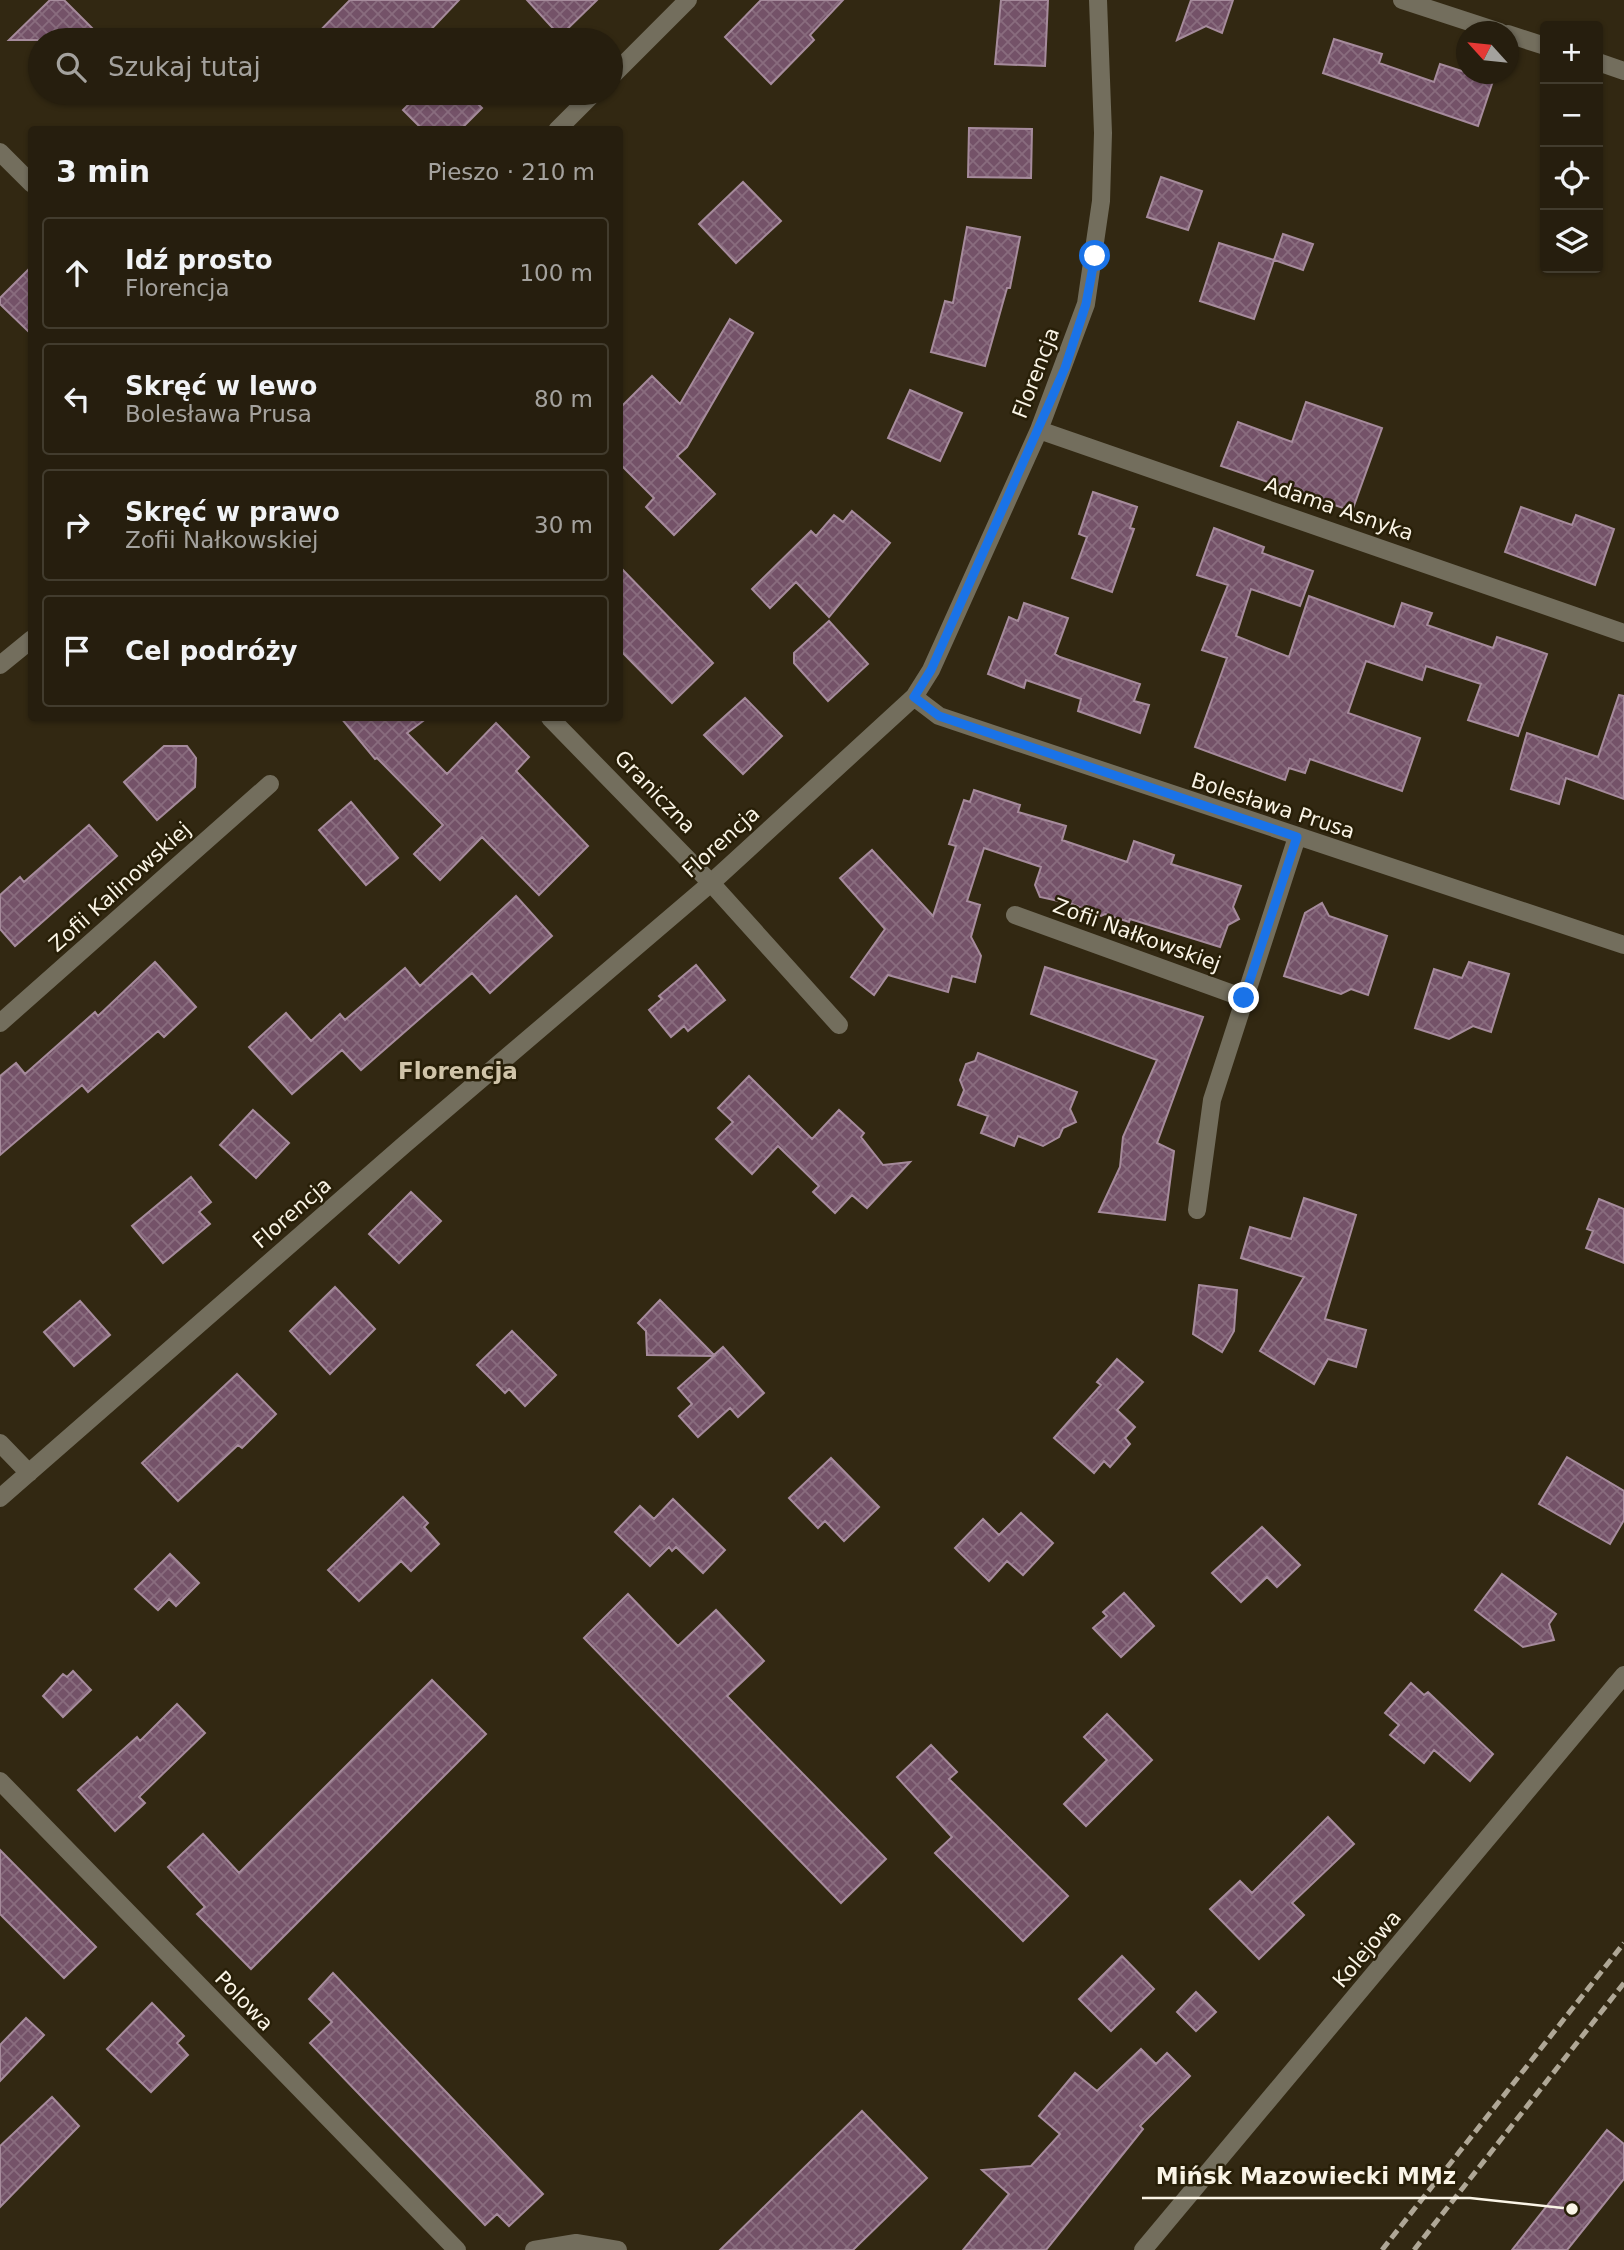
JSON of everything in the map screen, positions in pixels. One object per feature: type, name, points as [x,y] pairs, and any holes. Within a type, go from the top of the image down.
[{"type":"street","name":"Florencja","points":[[0,1498],[405,1144],[711,883],[914,697],[931,670],[1039,430],[1086,304],[1095,256],[1104,132],[1098,0]]},
{"type":"street","points":[[1402,0],[1466,21]]},
{"type":"street","points":[[623,63],[676,4]]},
{"type":"street","points":[[1519,38],[1540,44]]},
{"type":"street","points":[[1603,64],[1624,71]]},
{"type":"street","points":[[561,126],[582,105]]},
{"type":"street","points":[[0,152],[28,180]]},
{"type":"street","name":"Adama Asnyka","points":[[1039,430],[1624,633]]},
{"type":"street","points":[[0,665],[28,642]]},
{"type":"street","name":"Bolesława Prusa","points":[[914,697],[939,716],[1624,946]]},
{"type":"street","name":"Graniczna","points":[[553,721],[711,883],[839,1025]]},
{"type":"street","name":"Zofii Kalinowskiej","points":[[0,1023],[270,784]]},
{"type":"street","points":[[1197,1210],[1212,1100],[1297,837]]},
{"type":"street","name":"Zofii Nałkowskiej","points":[[1015,915],[1244,998]]},
{"type":"street","points":[[0,1443],[29,1473]]},
{"type":"street","name":"Kolejowa","points":[[1143,2250],[1624,1675]]},
{"type":"street","name":"Polowa","points":[[0,1782],[457,2250]]},
{"type":"street","points":[[534,2250],[576,2243],[618,2250]]},
{"type":"building","points":[[50,0],[64,0],[92,28],[28,28],[28,40],[9,40]]},
{"type":"building","points":[[350,0],[459,0],[432,28],[323,28]]},
{"type":"building","points":[[527,0],[597,0],[568,28],[553,28]]},
{"type":"building","points":[[761,0],[843,0],[810,35],[814,40],[771,84],[725,37]]},
{"type":"building","points":[[1001,0],[1048,0],[1045,66],[995,64]]},
{"type":"building","points":[[1191,0],[1233,0],[1222,33],[1206,26],[1177,40]]},
{"type":"building","points":[[1334,39],[1382,54],[1379,63],[1434,82],[1440,64],[1456,69],[1456,84],[1492,84],[1478,126],[1323,73]]},
{"type":"building","points":[[408,105],[479,105],[482,108],[464,126],[419,126],[403,110]]},
{"type":"building","points":[[969,128],[1032,129],[1031,178],[968,177]]},
{"type":"building","points":[[1161,177],[1202,191],[1188,230],[1147,217]]},
{"type":"building","points":[[743,182],[781,221],[736,263],[699,224]]},
{"type":"building","points":[[967,227],[1020,237],[1010,288],[1007,288],[985,366],[931,352],[945,301],[953,303]]},
{"type":"building","points":[[1283,234],[1313,244],[1303,270],[1274,260]]},
{"type":"building","points":[[1219,243],[1274,260],[1254,319],[1200,301]]},
{"type":"building","points":[[28,270],[28,331],[0,304],[0,298]]},
{"type":"building","points":[[730,319],[753,333],[687,447],[677,456],[715,494],[674,535],[646,507],[654,498],[623,467],[623,405],[652,376],[680,404]]},
{"type":"building","points":[[910,390],[962,413],[940,461],[888,438]]},
{"type":"building","points":[[1306,402],[1382,428],[1352,511],[1221,466],[1238,422],[1292,442]]},
{"type":"building","points":[[1093,492],[1137,507],[1130,528],[1134,529],[1112,592],[1072,578],[1087,537],[1079,534]]},
{"type":"building","points":[[1521,507],[1572,525],[1576,515],[1614,529],[1595,585],[1505,552]]},
{"type":"building","points":[[852,511],[890,543],[829,617],[796,582],[770,608],[752,589],[811,531],[816,536],[834,515],[843,522]]},
{"type":"building","points":[[1214,528],[1264,547],[1262,553],[1313,571],[1300,606],[1251,589],[1236,636],[1289,657],[1309,596],[1394,627],[1402,603],[1432,613],[1427,625],[1493,648],[1497,637],[1547,654],[1518,736],[1468,720],[1481,684],[1426,666],[1422,680],[1366,661],[1348,713],[1420,738],[1402,791],[1310,759],[1305,773],[1289,768],[1285,780],[1195,747],[1227,658],[1202,650],[1228,585],[1197,575]]},
{"type":"building","points":[[623,570],[713,663],[672,703],[623,653]]},
{"type":"building","points":[[1024,603],[1068,618],[1055,654],[1140,684],[1134,701],[1149,705],[1140,733],[1078,711],[1081,699],[1026,680],[1024,688],[988,674],[1009,617],[1018,621]]},
{"type":"building","points":[[829,621],[868,664],[828,701],[794,663],[794,653]]},
{"type":"building","points":[[1619,695],[1624,696],[1624,799],[1566,778],[1559,804],[1511,789],[1527,733],[1598,757]]},
{"type":"building","points":[[745,698],[782,736],[743,774],[704,735]]},
{"type":"building","points":[[343,721],[423,721],[407,733],[447,774],[496,723],[529,757],[516,771],[588,846],[539,895],[482,837],[440,880],[414,854],[443,825],[377,758],[375,759]]},
{"type":"building","points":[[164,746],[187,746],[196,758],[195,787],[157,820],[124,782]]},
{"type":"building","points":[[974,790],[1020,805],[1018,812],[1066,826],[1062,840],[1127,862],[1134,841],[1174,855],[1171,864],[1241,886],[1233,907],[1239,919],[1228,925],[1220,947],[1130,919],[1129,922],[1105,914],[1101,916],[1072,904],[1040,897],[1035,885],[1041,867],[984,848],[967,901],[980,905],[971,937],[981,956],[975,982],[952,976],[948,992],[888,975],[874,995],[851,977],[885,929],[840,878],[872,850],[933,916],[956,846],[949,844],[964,800],[970,802]]},
{"type":"building","points":[[351,802],[398,858],[366,885],[319,830]]},
{"type":"building","points":[[89,825],[117,856],[15,946],[0,929],[0,895],[20,877],[24,882]]},
{"type":"building","points":[[516,896],[552,936],[490,993],[472,973],[361,1070],[342,1050],[292,1094],[249,1047],[286,1013],[311,1041],[340,1014],[345,1020],[405,968],[420,986]]},
{"type":"building","points":[[1322,903],[1329,916],[1387,936],[1368,995],[1351,989],[1341,994],[1284,976],[1305,913]]},
{"type":"building","points":[[155,962],[196,1007],[164,1037],[158,1031],[88,1092],[82,1085],[0,1155],[0,1076],[16,1063],[25,1074],[95,1012],[98,1016]]},
{"type":"building","points":[[1469,962],[1509,974],[1491,1032],[1473,1026],[1449,1039],[1415,1028],[1434,969],[1462,978]]},
{"type":"building","points":[[696,965],[725,1000],[688,1031],[684,1026],[671,1037],[649,1010],[662,999],[659,996]]},
{"type":"building","points":[[1045,967],[1203,1017],[1157,1143],[1174,1151],[1165,1220],[1099,1212],[1120,1167],[1123,1137],[1157,1060],[1031,1014]]},
{"type":"building","points":[[978,1053],[1077,1092],[1070,1109],[1076,1122],[1063,1128],[1059,1137],[1043,1146],[1018,1136],[1014,1146],[981,1133],[988,1116],[958,1105],[964,1090],[960,1080],[966,1064],[975,1061]]},
{"type":"building","points":[[749,1076],[812,1139],[839,1110],[864,1133],[861,1137],[883,1165],[910,1162],[867,1208],[852,1195],[835,1213],[813,1192],[819,1186],[778,1146],[752,1174],[716,1139],[733,1122],[718,1108]]},
{"type":"building","points":[[253,1110],[289,1143],[256,1178],[220,1145]]},
{"type":"building","points":[[191,1177],[211,1202],[199,1212],[210,1224],[163,1263],[132,1226]]},
{"type":"building","points":[[411,1192],[441,1221],[399,1263],[369,1234]]},
{"type":"building","points":[[1304,1198],[1356,1215],[1325,1319],[1366,1330],[1356,1367],[1328,1359],[1314,1384],[1260,1351],[1304,1277],[1241,1258],[1250,1227],[1291,1239]]},
{"type":"building","points":[[1599,1199],[1624,1209],[1624,1263],[1586,1248],[1593,1231],[1587,1229]]},
{"type":"building","points":[[1199,1285],[1237,1290],[1234,1331],[1222,1352],[1193,1334]]},
{"type":"building","points":[[335,1287],[375,1329],[330,1374],[290,1331]]},
{"type":"building","points":[[660,1300],[714,1355],[723,1347],[764,1393],[738,1417],[730,1408],[698,1437],[679,1416],[692,1404],[678,1388],[714,1356],[647,1355],[646,1331],[638,1323]]},
{"type":"building","points":[[80,1301],[110,1335],[74,1366],[44,1332]]},
{"type":"building","points":[[512,1331],[556,1375],[525,1406],[509,1389],[505,1393],[477,1365]]},
{"type":"building","points":[[1117,1359],[1143,1382],[1117,1410],[1135,1427],[1125,1438],[1130,1444],[1110,1467],[1104,1461],[1094,1473],[1054,1438],[1101,1385],[1097,1382]]},
{"type":"building","points":[[237,1374],[276,1414],[242,1448],[238,1445],[178,1501],[142,1463]]},
{"type":"building","points":[[1567,1457],[1624,1491],[1624,1520],[1610,1544],[1539,1504]]},
{"type":"building","points":[[831,1458],[879,1507],[844,1541],[825,1521],[818,1528],[789,1498]]},
{"type":"building","points":[[403,1497],[428,1523],[424,1527],[439,1544],[411,1571],[401,1561],[359,1601],[328,1570]]},
{"type":"building","points":[[673,1499],[725,1550],[703,1573],[676,1547],[672,1551],[669,1547],[650,1566],[615,1532],[640,1506],[654,1519]]},
{"type":"building","points":[[1021,1513],[1053,1543],[1023,1575],[1007,1561],[989,1581],[955,1548],[983,1519],[999,1535]]},
{"type":"building","points":[[1262,1527],[1300,1565],[1277,1587],[1267,1577],[1241,1602],[1212,1573]]},
{"type":"building","points":[[170,1554],[199,1583],[176,1606],[169,1599],[158,1610],[135,1589]]},
{"type":"building","points":[[1502,1574],[1556,1614],[1549,1624],[1554,1640],[1523,1647],[1475,1610]]},
{"type":"building","points":[[1124,1593],[1154,1626],[1121,1657],[1093,1628],[1107,1616],[1103,1612]]},
{"type":"building","points":[[628,1594],[678,1646],[716,1610],[764,1661],[727,1696],[886,1859],[841,1903],[584,1638]]},
{"type":"building","points":[[73,1671],[91,1690],[63,1717],[43,1696],[63,1674],[67,1677]]},
{"type":"building","points":[[432,1680],[486,1734],[251,1969],[197,1914],[205,1907],[168,1867],[203,1834],[239,1873]]},
{"type":"building","points":[[1411,1683],[1424,1695],[1428,1692],[1493,1754],[1470,1781],[1434,1750],[1424,1763],[1390,1735],[1399,1725],[1385,1713]]},
{"type":"building","points":[[177,1704],[205,1733],[139,1797],[145,1803],[115,1831],[78,1790],[137,1737],[140,1741]]},
{"type":"building","points":[[1107,1714],[1152,1760],[1086,1826],[1064,1804],[1107,1760],[1084,1737]]},
{"type":"building","points":[[931,1745],[957,1772],[949,1779],[1068,1896],[1023,1941],[935,1853],[952,1837],[897,1777]]},
{"type":"building","points":[[1328,1817],[1354,1844],[1292,1903],[1304,1915],[1259,1959],[1210,1909],[1240,1881],[1252,1893]]},
{"type":"building","points":[[0,1850],[96,1947],[64,1978],[0,1914]]},
{"type":"building","points":[[1122,1956],[1154,1989],[1111,2031],[1079,1999]]},
{"type":"building","points":[[333,1973],[543,2194],[509,2226],[497,2214],[485,2225],[310,2043],[332,2022],[309,1999]]},
{"type":"building","points":[[1196,1992],[1216,2012],[1196,2031],[1177,2012]]},
{"type":"building","points":[[152,2003],[184,2036],[177,2043],[188,2055],[151,2092],[107,2049]]},
{"type":"building","points":[[26,2018],[44,2035],[0,2081],[0,2045]]},
{"type":"building","points":[[1141,2049],[1156,2064],[1167,2053],[1190,2076],[1140,2126],[1143,2129],[1046,2250],[963,2250],[1009,2194],[982,2170],[1031,2166],[1060,2134],[1039,2116],[1075,2073],[1097,2091]]},
{"type":"building","points":[[52,2097],[79,2126],[0,2207],[0,2146]]},
{"type":"building","points":[[862,2111],[927,2178],[853,2250],[720,2250]]},
{"type":"building","points":[[1607,2130],[1624,2144],[1624,2179],[1567,2250],[1512,2250]]},
{"type":"railway","points":[[1382,2250],[1624,1943]]},
{"type":"railway","points":[[1414,2250],[1624,1983]]},
{"type":"place","name":"Mińsk Mazowiecki MMz","points":[[1572,2209]]},
{"type":"district","name":"Florencja","points":[[458,1071]]},
{"type":"route","points":[[1095,256],[1086,304],[1065,368],[931,670],[914,697],[939,716],[1297,837],[1244,998]]}]
